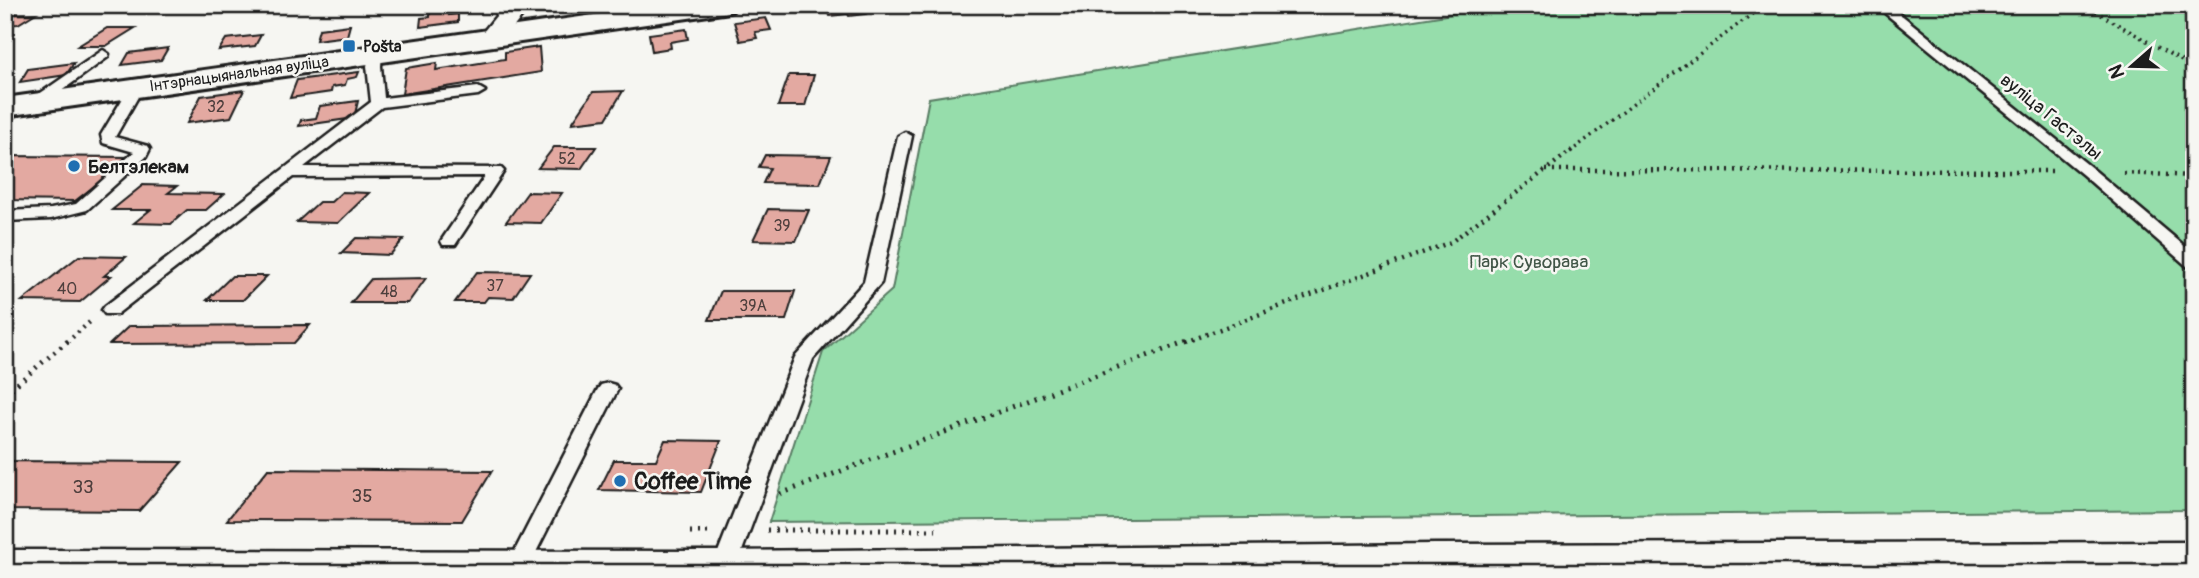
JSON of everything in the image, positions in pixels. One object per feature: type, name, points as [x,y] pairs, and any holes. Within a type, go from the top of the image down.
[{"type":"main road","name":"Інтэрнацыянальная вуліца","points":[[5,107],[723,5]]},
{"type":"street","points":[[492,37],[519,5]]},
{"type":"street","points":[[5,569],[723,570],[1436,562],[2194,560]]},
{"type":"lane","name":"вуліца Гастэлы","points":[[1881,5],[2088,172],[2194,263]]},
{"type":"lane","points":[[376,53],[374,66],[378,103]]},
{"type":"lane","points":[[37,102],[103,54]]},
{"type":"lane","points":[[5,216],[51,214],[81,206],[141,154],[143,149],[137,146],[108,140],[108,135],[136,88]]},
{"type":"lane","points":[[111,310],[378,103],[478,91]]},
{"type":"lane","points":[[723,570],[804,357],[872,283],[905,136]]},
{"type":"lane","points":[[291,172],[496,172],[450,241]]},
{"type":"lane","points":[[517,568],[608,389]]},
{"type":"path","points":[[749,506],[1451,242],[1764,5]]},
{"type":"path","points":[[2084,5],[2194,68]]},
{"type":"path","points":[[1546,170],[2088,172],[2194,176]]},
{"type":"path","points":[[5,394],[85,325],[111,310]]},
{"type":"green space","name":"Парк Суворава","points":[[1508,5],[2194,5],[2194,510],[769,522],[823,352],[892,290],[929,98]]},
{"type":"building","points":[[862,5],[866,14],[849,16],[830,16],[827,8]]},
{"type":"building","points":[[450,8],[449,15],[458,14],[458,22],[420,27],[421,18],[430,17],[430,11]]},
{"type":"building","points":[[36,13],[18,24],[5,25],[5,14]]},
{"type":"building","points":[[766,18],[771,30],[755,32],[757,38],[740,41],[734,22]]},
{"type":"building","points":[[350,25],[347,36],[316,40],[319,29]]},
{"type":"building","points":[[107,28],[135,28],[106,46],[78,46]]},
{"type":"building","points":[[686,29],[688,39],[670,42],[671,48],[652,51],[649,34]]},
{"type":"building","points":[[261,35],[255,46],[219,50],[226,39]]},
{"type":"building","points":[[539,47],[541,72],[402,94],[406,68],[437,63],[436,70],[505,59],[505,52]]},
{"type":"building","points":[[168,48],[161,60],[122,65],[129,53]]},
{"type":"building","points":[[74,63],[66,75],[20,82],[28,69]]},
{"type":"building","points":[[359,72],[357,77],[347,79],[345,85],[332,87],[331,92],[290,98],[297,80]]},
{"type":"building","points":[[789,75],[814,75],[805,106],[778,106]]},
{"type":"building","points":[[244,90],[231,117],[187,123],[201,96]]},
{"type":"building","points":[[623,91],[606,119],[572,123],[593,92]]},
{"type":"building","points":[[358,101],[354,118],[299,126],[301,120],[316,118],[320,106]]},
{"type":"building","points":[[554,147],[596,147],[581,169],[538,168]]},
{"type":"building","points":[[765,155],[831,156],[820,184],[763,183],[770,168],[759,167]]},
{"type":"building","points":[[5,156],[132,157],[75,201],[5,200]]},
{"type":"building","points":[[143,185],[177,186],[168,193],[224,194],[206,210],[187,210],[171,224],[134,223],[150,210],[112,210]]},
{"type":"building","points":[[342,192],[369,193],[338,223],[297,222],[319,202],[331,202]]},
{"type":"building","points":[[528,192],[562,193],[541,223],[506,222]]},
{"type":"building","points":[[768,209],[809,210],[796,241],[753,240]]},
{"type":"building","points":[[356,238],[404,239],[390,255],[341,253]]},
{"type":"building","points":[[79,256],[126,257],[104,276],[111,276],[80,302],[22,301]]},
{"type":"building","points":[[477,272],[530,273],[513,298],[488,297],[484,302],[455,302]]},
{"type":"building","points":[[232,276],[267,276],[243,300],[207,300]]},
{"type":"building","points":[[426,278],[408,303],[351,303],[371,279]]},
{"type":"building","points":[[721,291],[795,291],[786,320],[709,320]]},
{"type":"building","points":[[310,325],[294,343],[110,344],[129,326]]},
{"type":"building","points":[[665,440],[721,441],[701,492],[599,490],[614,460],[656,460]]},
{"type":"building","points":[[5,461],[182,462],[139,511],[5,510]]},
{"type":"building","points":[[268,469],[492,471],[462,521],[227,520]]},
{"type":"place","name":"Pošta","points":[[349,46]]},
{"type":"place","name":"Белтэлекам","points":[[74,166]]},
{"type":"place","name":"Coffee Time","points":[[620,481]]}]
